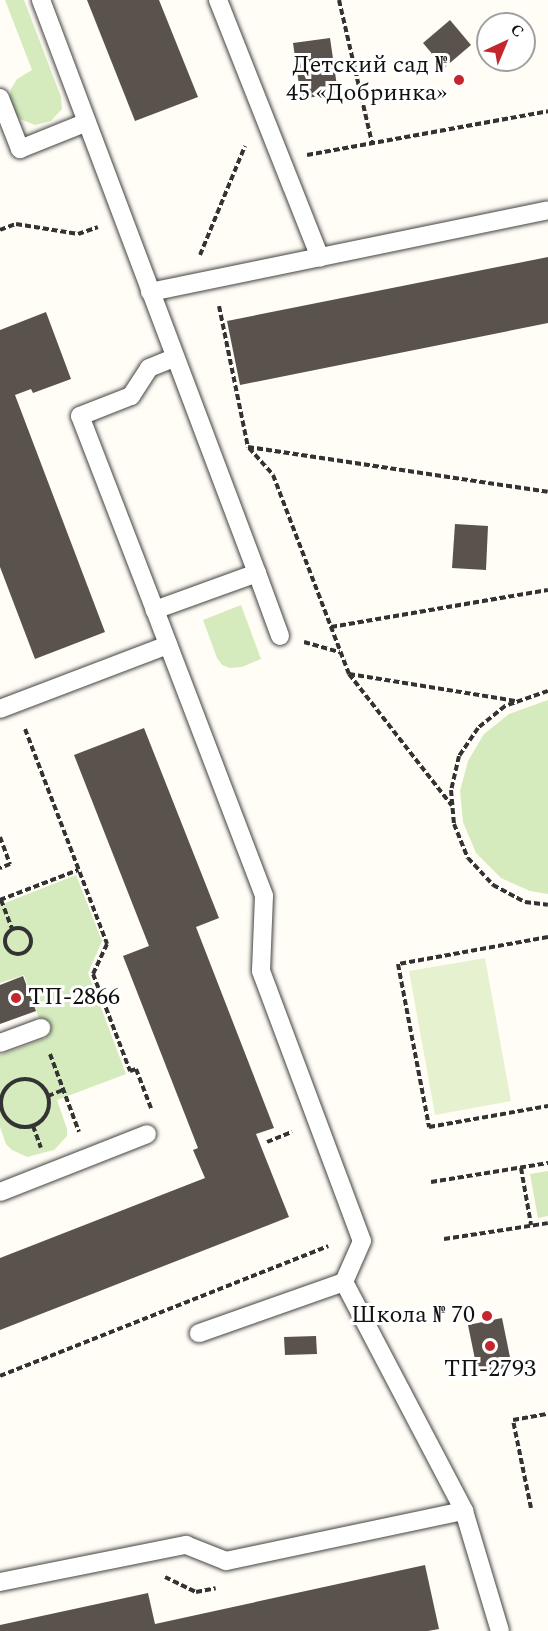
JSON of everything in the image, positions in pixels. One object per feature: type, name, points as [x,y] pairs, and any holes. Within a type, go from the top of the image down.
[{"type":"lane","points":[[41,0],[280,636]]},
{"type":"lane","points":[[218,0],[320,257]]},
{"type":"lane","points":[[0,98],[20,149],[87,122]]},
{"type":"lane","points":[[150,292],[548,210]]},
{"type":"lane","points":[[174,358],[149,368],[131,396],[80,416],[264,897],[261,971],[362,1241],[344,1282],[199,1334]]},
{"type":"lane","points":[[155,610],[257,573]]},
{"type":"lane","points":[[7,706],[168,645]]},
{"type":"lane","points":[[0,1043],[40,1028]]},
{"type":"lane","points":[[0,1191],[147,1134]]},
{"type":"lane","points":[[344,1282],[464,1511],[500,1631]]},
{"type":"lane","points":[[0,1582],[186,1545],[226,1561],[464,1511]]},
{"type":"path","points":[[339,0],[372,143]]},
{"type":"path","points":[[282,160],[548,111]]},
{"type":"path","points":[[189,284],[249,136]]},
{"type":"path","points":[[0,230],[16,225],[78,234],[123,218]]},
{"type":"path","points":[[214,279],[248,447],[273,475],[349,674],[452,806]]},
{"type":"path","points":[[248,447],[548,492]]},
{"type":"path","points":[[331,627],[548,590]]},
{"type":"path","points":[[280,636],[340,652]]},
{"type":"path","points":[[349,674],[516,701]]},
{"type":"path","points":[[548,691],[505,706],[478,728],[459,756],[451,790],[454,824],[468,858],[493,885],[525,902],[548,905]]},
{"type":"path","points":[[7,706],[78,870],[107,944],[93,974],[130,1071],[136,1069]]},
{"type":"path","points":[[0,837],[10,864],[0,868]]},
{"type":"path","points":[[12,929],[0,900],[78,870]]},
{"type":"path","points":[[12,929],[24,929],[30,936],[30,945],[25,952],[12,953],[6,947],[6,935],[12,929]]},
{"type":"path","points":[[548,937],[398,964],[429,1127],[548,1106]]},
{"type":"path","points":[[40,1028],[88,1157]]},
{"type":"path","points":[[29,1079],[37,1082],[48,1096],[46,1116],[33,1126],[18,1127],[1,1112],[3,1094],[13,1082],[29,1079]]},
{"type":"path","points":[[48,1096],[63,1090]]},
{"type":"path","points":[[267,1142],[298,1129]]},
{"type":"path","points":[[431,1182],[548,1163]]},
{"type":"path","points":[[521,1168],[531,1226]]},
{"type":"path","points":[[444,1239],[548,1223]]},
{"type":"path","points":[[0,1376],[323,1250],[332,1244]]},
{"type":"path","points":[[531,1508],[513,1420],[548,1414]]},
{"type":"green space","points":[[5,0],[24,0],[61,97],[62,109],[51,121],[35,125],[20,119],[13,111],[9,100],[11,89],[17,79],[32,70]]},
{"type":"green space","points":[[241,605],[261,659],[242,667],[230,668],[222,665],[217,658],[203,620]]},
{"type":"green space","points":[[548,700],[548,894],[530,891],[501,878],[476,853],[463,822],[460,791],[468,761],[484,734],[509,714]]},
{"type":"green space","points":[[76,875],[102,941],[88,973],[126,1074],[57,1100],[67,1129],[67,1136],[54,1150],[27,1157],[12,1150],[6,1144],[0,1127],[0,1055],[46,1038],[24,975],[0,983],[0,905]]},
{"type":"green space","points":[[485,958],[511,1101],[435,1115],[409,971]]},
{"type":"green space","points":[[548,1171],[548,1216],[538,1218],[530,1174]]},
{"type":"building","points":[[87,0],[159,0],[198,97],[135,121]]},
{"type":"building","points":[[450,20],[471,45],[444,68],[423,43]]},
{"type":"building","points":[[330,38],[338,93],[301,99],[293,43]]},
{"type":"building","points":[[548,257],[548,323],[240,385],[227,321]]},
{"type":"building","points":[[46,312],[71,379],[33,393],[31,389],[15,395],[105,632],[35,659],[0,567],[0,330]]},
{"type":"building","points":[[455,524],[488,526],[486,570],[452,568]]},
{"type":"building","points":[[144,728],[219,918],[196,927],[274,1128],[256,1134],[289,1217],[0,1330],[0,1258],[205,1178],[193,1150],[198,1148],[123,956],[149,946],[74,755]]},
{"type":"building","name":"ТП-2866","points":[[23,976],[36,1011],[0,1024],[0,985]]},
{"type":"building","name":"ТП-2793","points":[[502,1318],[512,1367],[478,1374],[468,1325]]},
{"type":"building","points":[[316,1336],[317,1354],[285,1355],[284,1337]]},
{"type":"building","points":[[425,1565],[439,1629],[428,1631],[0,1631],[0,1625],[148,1593],[155,1624]]},
{"type":"place","name":"Детский сад № 45 «Добринка»","points":[[459,80]]},
{"type":"place","name":"ТП-2866","points":[[16,998]]},
{"type":"place","name":"Школа № 70","points":[[487,1316]]},
{"type":"place","name":"ТП-2793","points":[[490,1346]]}]
